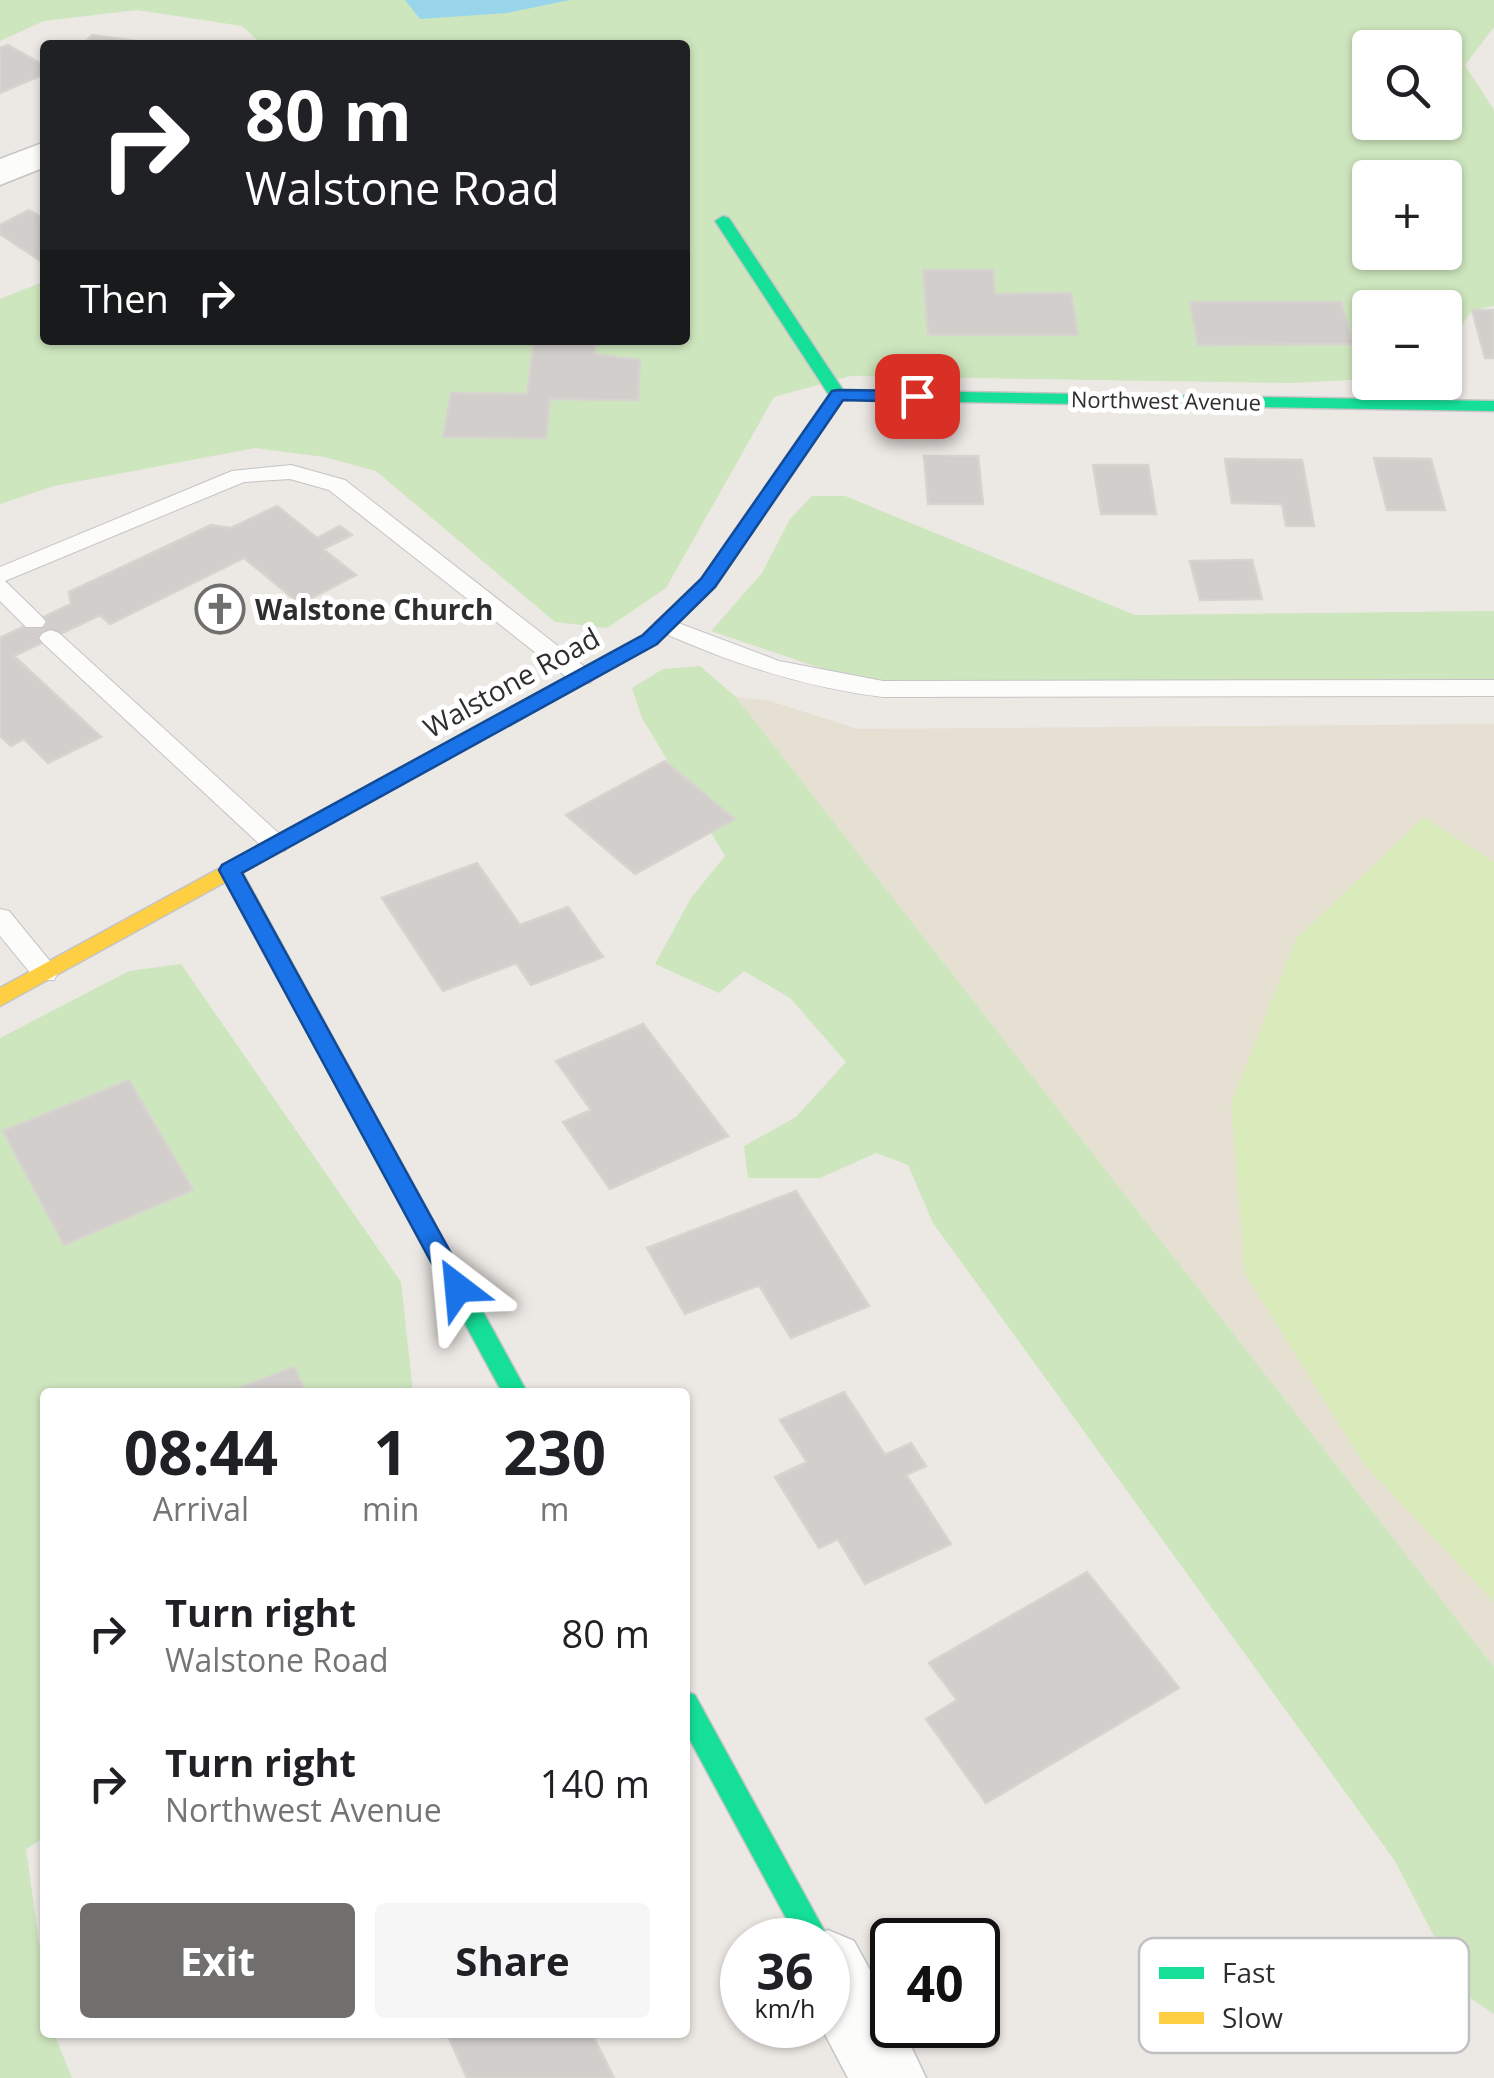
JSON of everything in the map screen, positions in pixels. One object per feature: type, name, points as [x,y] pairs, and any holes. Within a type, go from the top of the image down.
[{"type":"street","points":[[0,172],[40,155]]},
{"type":"street","points":[[723,221],[838,395]]},
{"type":"street","name":"Northwest Avenue","points":[[838,395],[1494,406]]},
{"type":"street","name":"Walstone Road","points":[[0,998],[650,640],[708,583],[838,395]]},
{"type":"street","points":[[230,870],[513,1388]]},
{"type":"street","points":[[690,1713],[802,1918]]},
{"type":"street","points":[[850,2006],[889,2078]]},
{"type":"lane","points":[[0,575],[240,476],[291,472],[316,476],[337,484],[582,677]]},
{"type":"lane","points":[[0,587],[276,845]]},
{"type":"lane","points":[[665,625],[727,654],[760,664],[828,684],[882,690],[1494,688]]},
{"type":"lane","points":[[0,918],[45,973]]},
{"type":"shaded area","points":[[736,697],[770,701],[858,729],[1494,724],[1494,1667]]},
{"type":"green space","points":[[0,0],[1494,0],[1494,27],[1465,65],[1494,110],[1494,306],[1472,310],[1462,325],[1462,290],[1352,290],[1352,380],[1291,383],[851,376],[774,397],[666,588],[607,628],[555,622],[376,471],[324,457],[255,448],[54,486],[0,504],[0,299],[40,283],[40,345],[690,345],[690,40],[257,40],[242,26],[137,10],[44,21],[0,41]]},
{"type":"green space","points":[[812,496],[845,496],[1135,615],[1494,611],[1494,681],[921,687],[829,671],[711,631],[762,573],[790,519]]},
{"type":"green space","points":[[700,666],[736,697],[1494,1667],[1494,2014],[1469,1997],[1469,1938],[1435,1938],[1395,1861],[933,1223],[908,1165],[876,1153],[820,1178],[748,1178],[744,1146],[796,1117],[846,1062],[790,998],[744,971],[719,993],[655,964],[691,898],[725,856],[642,718],[632,688],[663,669]]},
{"type":"green space","points":[[1424,817],[1494,862],[1494,1602],[1364,1464],[1245,1274],[1231,1104],[1296,939]]},
{"type":"green space","points":[[181,964],[401,1282],[413,1388],[40,1388],[40,1840],[26,1849],[40,1949],[40,2038],[56,2038],[72,2078],[0,2078],[0,1038],[129,971]]},
{"type":"water","points":[[405,0],[570,0],[507,13],[420,19]]},
{"type":"building","points":[[92,35],[128,40],[87,40]]},
{"type":"building","points":[[8,45],[40,63],[40,76],[0,93],[0,48]]},
{"type":"building","points":[[29,210],[40,216],[40,261],[0,234],[0,225]]},
{"type":"building","points":[[923,270],[993,270],[995,294],[1071,293],[1078,335],[928,335]]},
{"type":"building","points":[[1190,302],[1341,302],[1352,340],[1352,344],[1198,345]]},
{"type":"building","points":[[1472,310],[1494,310],[1494,358],[1485,358]]},
{"type":"building","points":[[533,345],[596,345],[595,354],[640,360],[638,400],[550,399],[546,438],[443,437],[451,393],[527,394]]},
{"type":"building","points":[[924,456],[978,456],[983,504],[928,504]]},
{"type":"building","points":[[1374,458],[1431,459],[1445,510],[1387,510]]},
{"type":"building","points":[[1225,459],[1302,460],[1314,526],[1286,526],[1282,504],[1232,503]]},
{"type":"building","points":[[1093,465],[1148,465],[1156,514],[1101,514]]},
{"type":"building","points":[[277,506],[317,538],[340,526],[352,535],[323,549],[356,575],[300,604],[244,558],[110,624],[100,615],[14,656],[101,737],[48,763],[24,739],[11,746],[0,736],[0,638],[71,604],[69,592],[211,525],[231,528]]},
{"type":"building","points":[[1252,560],[1262,599],[1200,600],[1190,561]]},
{"type":"building","points":[[665,761],[735,819],[635,874],[566,815]]},
{"type":"building","points":[[477,863],[520,925],[568,907],[603,957],[531,985],[516,963],[443,991],[382,898]]},
{"type":"building","points":[[643,1024],[728,1136],[610,1189],[563,1122],[591,1110],[556,1061]]},
{"type":"building","points":[[129,1080],[193,1190],[64,1245],[3,1131]]},
{"type":"building","points":[[796,1191],[869,1306],[791,1338],[759,1285],[685,1314],[647,1248]]},
{"type":"building","points":[[294,1367],[304,1388],[239,1388]]},
{"type":"building","points":[[844,1392],[885,1455],[911,1443],[926,1466],[906,1475],[951,1544],[865,1584],[838,1539],[819,1548],[775,1477],[807,1462],[780,1420]]},
{"type":"building","points":[[1087,1572],[1179,1688],[986,1803],[926,1719],[957,1700],[929,1663]]},
{"type":"building","points":[[449,2038],[594,2038],[614,2078],[467,2078]]},
{"type":"traffic: fast","points":[[723,221],[838,395]]},
{"type":"traffic: fast","points":[[838,395],[1494,406]]},
{"type":"traffic: fast","points":[[376,790],[650,639],[708,583],[838,395]]},
{"type":"traffic: fast","points":[[230,870],[513,1388]]},
{"type":"traffic: fast","points":[[690,1713],[802,1918]]},
{"type":"traffic: slow","points":[[0,998],[376,790]]},
{"type":"place","name":"Walstone Church","points":[[220,609]]},
{"type":"route","points":[[458,1288],[230,870],[650,640],[708,583],[838,395],[917,396]]}]
